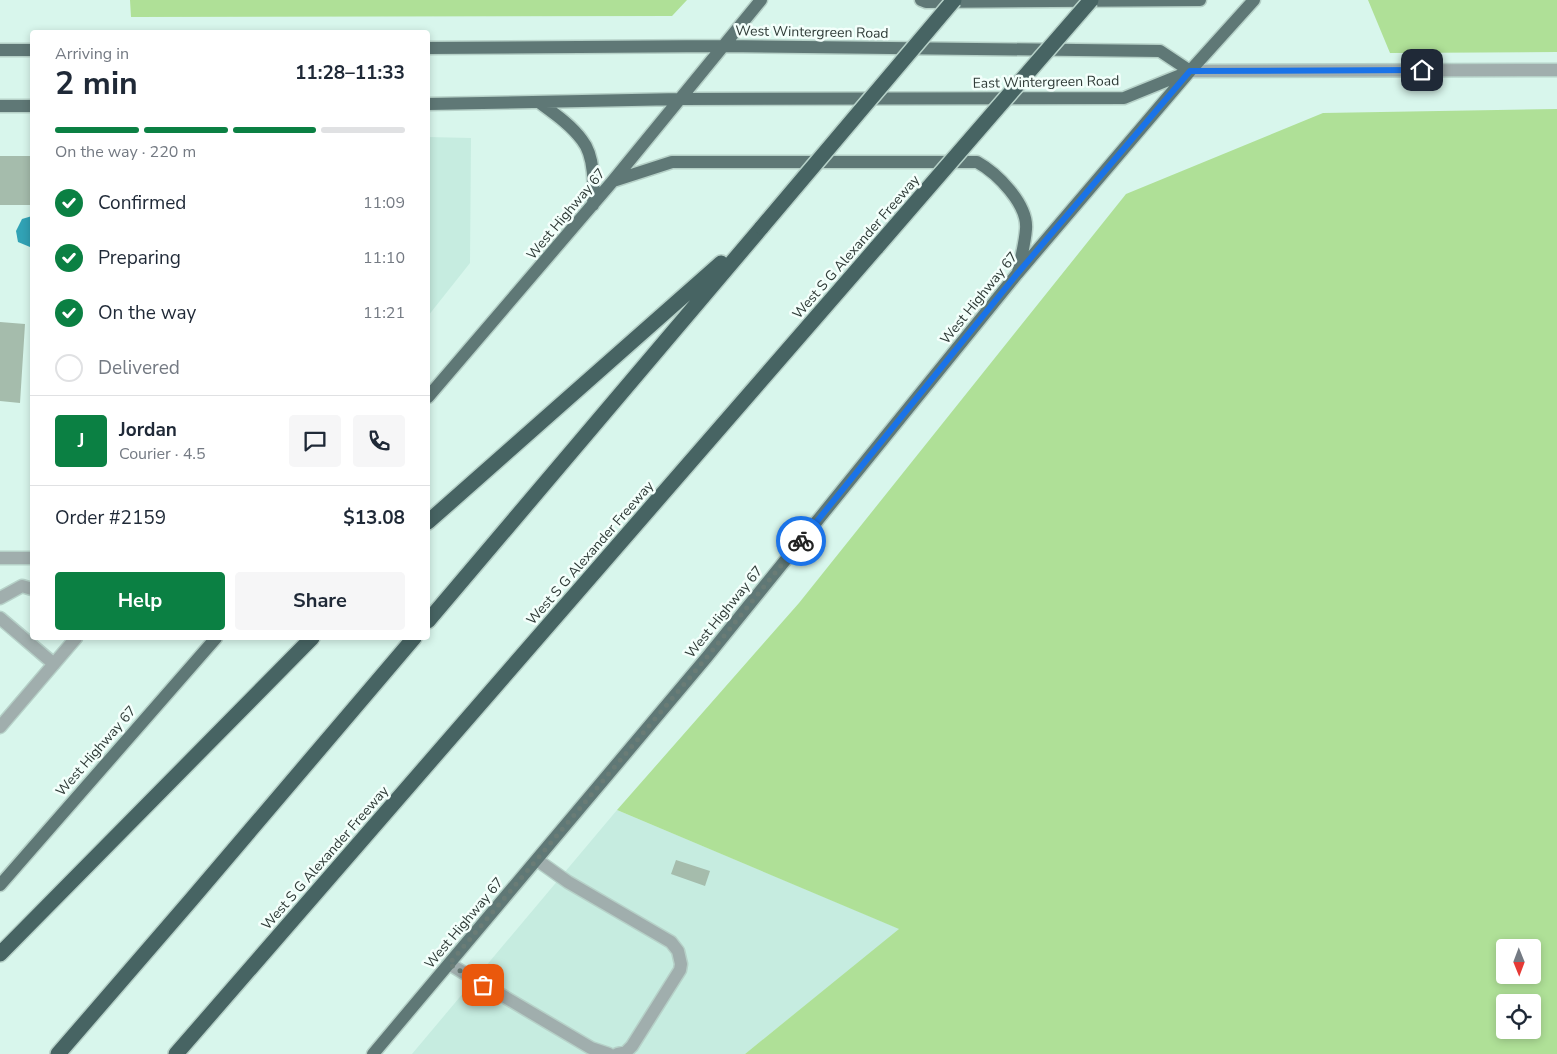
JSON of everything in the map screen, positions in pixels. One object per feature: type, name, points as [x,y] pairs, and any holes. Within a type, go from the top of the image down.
[{"type":"highway","points":[[430,619],[954,0]]},
{"type":"highway","name":"West S G Alexander Freeway","points":[[176,1054],[1091,0]]},
{"type":"highway","points":[[430,520],[762,227]]},
{"type":"highway","points":[[0,954],[310,640]]},
{"type":"highway","points":[[58,1054],[412,640]]},
{"type":"main road","name":"West Highway 67","points":[[430,395],[593,205],[681,100],[722,46],[761,0]]},
{"type":"main road","points":[[920,0],[926,2],[1200,0]]},
{"type":"main road","name":"West Highway 67","points":[[372,1054],[707,657],[1017,274],[1190,71],[1254,0]]},
{"type":"main road","name":"West Wintergreen Road","points":[[430,48],[722,46],[1160,51],[1190,71]]},
{"type":"main road","points":[[0,50],[30,50]]},
{"type":"main road","name":"East Wintergreen Road","points":[[681,100],[1124,98],[1190,71]]},
{"type":"main road","points":[[430,104],[681,100]]},
{"type":"main road","points":[[540,103],[559,117],[583,141],[591,162],[594,181],[593,205]]},
{"type":"main road","points":[[0,106],[30,106]]},
{"type":"main road","points":[[612,182],[672,162],[976,162],[988,168],[1021,206],[1026,220],[1026,229],[1017,274]]},
{"type":"main road","name":"West Highway 67","points":[[0,885],[214,640]]},
{"type":"street","name":"East Wintergreen Road","points":[[1190,71],[1557,70]]},
{"type":"street","points":[[0,558],[30,558]]},
{"type":"street","points":[[0,598],[22,586],[30,588]]},
{"type":"street","points":[[0,618],[54,664]]},
{"type":"street","points":[[0,727],[74,640]]},
{"type":"street","points":[[537,860],[568,882],[671,942],[678,951],[682,964],[677,978],[632,1046],[626,1052],[617,1054]]},
{"type":"street","points":[[449,964],[592,1048],[609,1054]]},
{"type":"shaded area","points":[[430,137],[471,138],[470,263],[430,313]]},
{"type":"shaded area","points":[[617,810],[900,929],[745,1054],[412,1054]]},
{"type":"green space","points":[[130,0],[687,0],[672,16],[131,17]]},
{"type":"green space","points":[[1368,0],[1557,0],[1557,52],[1390,53]]},
{"type":"green space","points":[[1557,109],[1557,1054],[745,1054],[899,929],[617,810],[799,603],[1126,194],[1323,113]]},
{"type":"water","points":[[30,217],[30,247],[18,242],[16,231],[22,219]]},
{"type":"building","points":[[0,156],[30,156],[30,205],[0,205]]},
{"type":"building","points":[[0,322],[25,324],[20,403],[0,401]]},
{"type":"building","points":[[676,860],[710,871],[705,886],[671,874]]},
{"type":"way so far","points":[[483,985],[449,964],[707,657],[801,541]]},
{"type":"route","points":[[801,541],[1017,274],[1190,71],[1422,70]]}]
